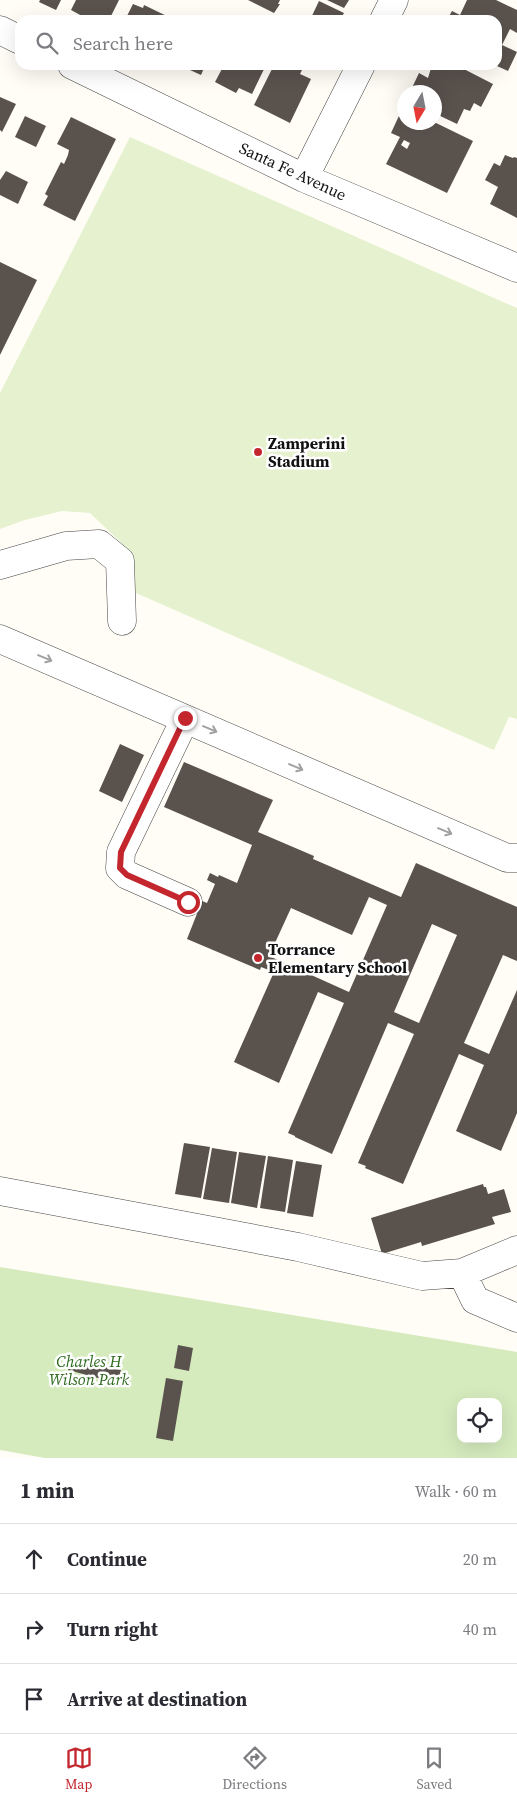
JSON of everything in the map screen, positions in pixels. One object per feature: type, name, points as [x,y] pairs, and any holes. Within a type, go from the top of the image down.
[{"type":"street","points":[[386,15],[394,0]]},
{"type":"street","points":[[0,30],[15,38]]},
{"type":"street","name":"Santa Fe Avenue","points":[[82,70],[304,178],[517,268]]},
{"type":"street","points":[[304,178],[358,70]]},
{"type":"street","points":[[0,565],[66,546],[99,544],[120,561],[122,621]]},
{"type":"street","points":[[0,638],[507,858],[517,858]]},
{"type":"street","points":[[185,718],[121,852],[119,860],[120,868],[127,875],[188,902]]},
{"type":"street","points":[[0,1192],[298,1248],[422,1276],[462,1273],[517,1250]]},
{"type":"street","points":[[462,1273],[475,1300],[517,1318]]},
{"type":"green space","name":"Zamperini Stadium","points":[[130,137],[517,308],[517,719],[509,717],[494,750],[129,590],[131,552],[90,513],[62,511],[25,520],[0,529],[0,393]]},
{"type":"green space","name":"Charles H Wilson Park","points":[[0,1267],[517,1352],[517,1458],[45,1458],[0,1450]]},
{"type":"building","points":[[40,0],[61,0],[56,10],[39,2]]},
{"type":"building","points":[[76,0],[119,0],[112,15],[80,15],[71,10]]},
{"type":"building","points":[[248,0],[280,0],[278,4],[280,4],[274,13]]},
{"type":"building","points":[[327,0],[349,0],[344,8]]},
{"type":"building","points":[[467,0],[496,0],[517,10],[517,33],[510,29],[502,45],[502,15],[460,15]]},
{"type":"building","points":[[319,1],[344,13],[343,15],[312,15]]},
{"type":"building","points":[[133,4],[143,8],[144,5],[165,15],[128,15]]},
{"type":"building","points":[[452,11],[460,15],[450,15]]},
{"type":"building","points":[[502,45],[517,52],[508,71],[502,68]]},
{"type":"building","points":[[190,70],[203,70],[201,75]]},
{"type":"building","points":[[221,70],[264,70],[252,94],[239,88],[236,93],[215,82]]},
{"type":"building","points":[[272,70],[302,70],[300,74],[311,79],[290,123],[254,105]]},
{"type":"building","points":[[430,70],[466,70],[493,84],[481,107],[474,103],[470,111],[464,109],[457,124],[442,117],[442,85],[413,85],[419,73],[428,78]]},
{"type":"building","points":[[0,97],[16,104],[2,132],[0,130]]},
{"type":"building","points":[[25,116],[46,126],[36,147],[15,137]]},
{"type":"building","points":[[71,117],[116,139],[75,221],[43,205],[48,196],[45,194],[61,162],[64,164],[68,155],[69,150],[57,144]]},
{"type":"building","points":[[397,120],[397,130],[442,130],[442,126],[473,141],[447,193],[386,164],[400,137],[391,133]],"holes":[[[404,140],[410,143],[407,149],[401,145]]]},
{"type":"building","points":[[505,155],[517,158],[517,218],[490,204],[498,187],[485,180],[494,163],[500,166]]},
{"type":"building","points":[[6,171],[28,182],[18,204],[0,195],[0,180]]},
{"type":"building","points":[[0,262],[37,280],[0,355]]},
{"type":"building","points":[[120,744],[144,755],[122,802],[99,791]]},
{"type":"building","points":[[184,762],[273,800],[258,832],[314,856],[313,859],[401,897],[416,863],[517,907],[517,961],[503,955],[464,1043],[489,1054],[517,990],[517,1113],[501,1151],[456,1131],[484,1065],[459,1054],[403,1184],[365,1168],[366,1166],[358,1163],[414,1034],[388,1023],[332,1154],[288,1133],[344,1003],[318,992],[279,1083],[234,1062],[274,972],[261,967],[260,970],[187,939],[202,901],[207,903],[215,884],[207,880],[210,873],[237,883],[252,845],[164,807]],"holes":[[[369,897],[387,905],[349,992],[269,956],[291,908],[352,935]],[[432,924],[457,935],[419,1023],[394,1012]]]},
{"type":"building","points":[[184,1143],[210,1147],[201,1198],[175,1194]]},
{"type":"building","points":[[212,1148],[237,1152],[229,1203],[203,1199]]},
{"type":"building","points":[[239,1152],[266,1156],[257,1208],[231,1203]]},
{"type":"building","points":[[268,1156],[293,1160],[285,1212],[260,1208]]},
{"type":"building","points":[[296,1161],[322,1165],[313,1217],[287,1213]]},
{"type":"building","points":[[483,1184],[488,1194],[504,1189],[511,1212],[492,1217],[495,1224],[422,1246],[421,1242],[382,1254],[371,1218]]},
{"type":"building","points":[[178,1345],[193,1348],[189,1371],[174,1368]]},
{"type":"building","points":[[71,1357],[121,1370],[117,1383],[68,1370]]},
{"type":"building","points":[[166,1378],[183,1381],[173,1441],[156,1438]]},
{"type":"place","name":"Zamperini Stadium","points":[[258,452]]},
{"type":"place","name":"Torrance Elementary School","points":[[258,958]]},
{"type":"route","points":[[185,718],[121,852],[119,860],[120,868],[127,875],[188,902]]}]
